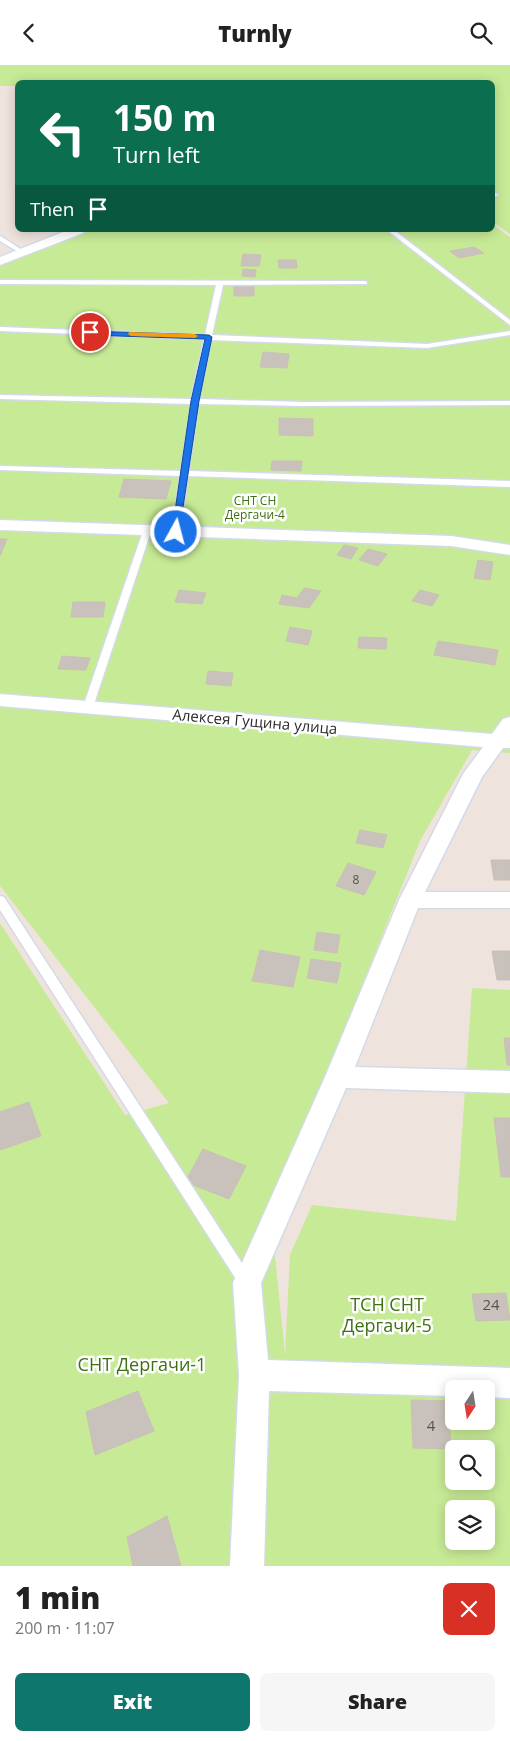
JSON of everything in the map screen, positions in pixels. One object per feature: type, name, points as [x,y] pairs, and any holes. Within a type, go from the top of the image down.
[{"type":"street","points":[[0,261],[74,232]]},
{"type":"street","points":[[0,525],[451,541],[510,550]]},
{"type":"street","name":"Алексея Гущина улица","points":[[0,700],[506,736]]},
{"type":"street","points":[[247,1566],[254,1375],[247,1283],[338,1077],[410,900],[473,774],[506,736]]},
{"type":"street","points":[[410,900],[510,900]]},
{"type":"street","points":[[338,1077],[510,1082]]},
{"type":"street","points":[[254,1375],[510,1383]]},
{"type":"lane","points":[[393,232],[510,323]]},
{"type":"lane","points":[[0,237],[22,252]]},
{"type":"lane","points":[[0,282],[365,283]]},
{"type":"lane","points":[[176,532],[195,401],[220,283]]},
{"type":"lane","points":[[0,329],[427,345],[510,333]]},
{"type":"lane","points":[[0,397],[302,404],[510,403]]},
{"type":"lane","points":[[0,468],[510,484]]},
{"type":"lane","points":[[88,707],[147,531]]},
{"type":"lane","points":[[0,900],[247,1283]]},
{"type":"green space","points":[[0,65],[510,65],[510,234],[495,223],[495,80],[15,80],[15,86],[0,86]]},
{"type":"green space","name":"СНТ СН Дергачи-4","points":[[495,226],[510,237],[510,753],[472,750],[420,841],[342,1035],[270,1225],[272,1227],[285,1355],[290,1255],[312,1205],[456,1221],[472,988],[510,990],[510,1566],[0,1566],[0,923],[125,1115],[169,1103],[0,886],[0,264],[87,232],[495,232]]},
{"type":"building","points":[[474,247],[484,253],[459,258],[450,251]]},
{"type":"building","points":[[243,254],[261,255],[259,266],[241,266]]},
{"type":"building","points":[[278,260],[296,260],[297,268],[279,268]]},
{"type":"building","points":[[243,269],[256,270],[255,277],[242,276]]},
{"type":"building","points":[[234,285],[254,285],[254,296],[234,296]]},
{"type":"building","points":[[263,352],[289,354],[287,368],[260,367]]},
{"type":"building","points":[[279,418],[313,419],[313,436],[279,435]]},
{"type":"building","points":[[272,461],[302,461],[301,471],[271,470]]},
{"type":"building","points":[[124,479],[171,481],[166,499],[119,497]]},
{"type":"building","points":[[0,539],[7,539],[0,556]]},
{"type":"building","points":[[344,545],[358,548],[351,559],[337,555]]},
{"type":"building","points":[[368,549],[387,554],[378,566],[359,560]]},
{"type":"building","points":[[478,560],[493,562],[490,580],[474,578]]},
{"type":"building","points":[[304,588],[321,591],[309,608],[279,604],[282,595],[297,598]]},
{"type":"building","points":[[179,590],[206,593],[202,604],[175,602]]},
{"type":"building","points":[[420,590],[439,595],[432,606],[412,601]]},
{"type":"building","points":[[73,602],[105,602],[103,617],[71,617]]},
{"type":"building","points":[[290,627],[312,631],[308,645],[286,641]]},
{"type":"building","points":[[359,637],[387,638],[386,649],[358,648]]},
{"type":"building","points":[[438,641],[498,650],[495,665],[434,655]]},
{"type":"building","points":[[62,656],[90,658],[86,670],[58,669]]},
{"type":"building","points":[[208,671],[233,673],[231,686],[206,684]]},
{"type":"building","points":[[360,830],[387,835],[383,848],[356,843]]},
{"type":"building","points":[[491,860],[510,860],[510,880],[494,880]]},
{"type":"building","points":[[348,863],[376,872],[364,895],[336,886]]},
{"type":"building","points":[[317,932],[340,935],[337,953],[314,950]]},
{"type":"building","points":[[260,950],[300,957],[293,987],[252,981]]},
{"type":"building","points":[[492,951],[510,951],[510,980],[497,980]]},
{"type":"building","points":[[311,959],[341,963],[337,983],[307,978]]},
{"type":"building","points":[[504,1038],[510,1038],[510,1065],[507,1065]]},
{"type":"building","points":[[29,1102],[41,1136],[0,1150],[0,1112]]},
{"type":"building","points":[[494,1118],[510,1118],[510,1177],[501,1177]]},
{"type":"building","points":[[203,1149],[246,1166],[229,1199],[185,1182]]},
{"type":"building","points":[[506,1293],[510,1320],[476,1321],[472,1294]]},
{"type":"building","points":[[138,1391],[154,1431],[95,1455],[86,1412]]},
{"type":"building","points":[[411,1400],[445,1401],[445,1430],[450,1430],[450,1440],[445,1440],[445,1449],[413,1448]]},
{"type":"building","points":[[167,1516],[181,1566],[133,1566],[127,1537]]},
{"type":"slow traffic","points":[[131,334],[195,336]]},
{"type":"route","points":[[90,332],[209,337],[195,401],[176,532]]},
{"type":"park label","name":"ТСН СНТ Дергачи-5","points":[[387,1314]]},
{"type":"park label","name":"СНТ Дергачи-1","points":[[142,1364]]}]
